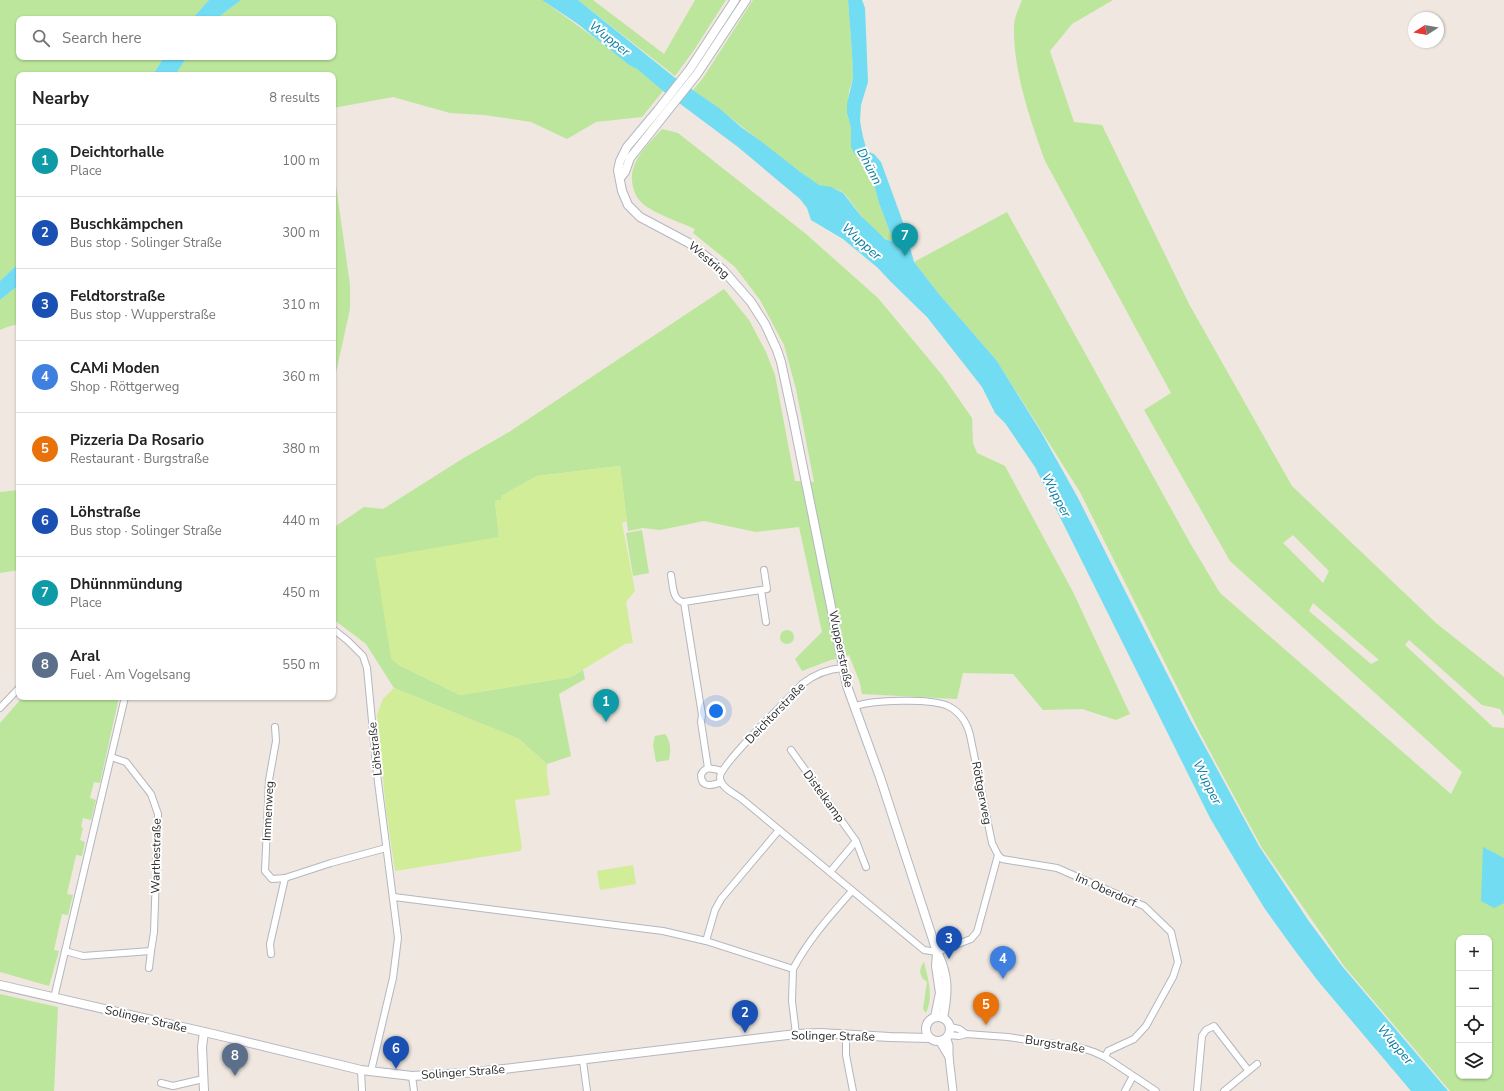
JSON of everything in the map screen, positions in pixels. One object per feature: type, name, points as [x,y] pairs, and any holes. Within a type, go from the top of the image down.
[{"type":"main road","name":"Westring","points":[[735,0],[690,69],[627,147],[620,161],[618,170],[624,198],[634,211],[646,220],[706,254],[724,270],[742,290],[765,324],[781,362]]},
{"type":"main road","points":[[620,178],[625,172],[630,158],[697,74],[746,0]]},
{"type":"main road","name":"Wupperstraße","points":[[781,362],[847,686],[856,706],[937,952],[943,964],[947,990],[939,1018]]},
{"type":"main road","name":"Solinger Straße","points":[[0,985],[361,1070],[412,1076],[464,1073],[583,1061],[796,1034],[846,1034],[929,1038]]},
{"type":"main road","points":[[911,1037],[926,1027],[929,1021],[939,1018],[948,1022],[947,1036],[934,1041],[929,1038],[926,1027]]},
{"type":"main road","points":[[204,1032],[202,1047],[204,1091]]},
{"type":"street","points":[[671,574],[675,598],[680,602],[684,602],[767,589],[764,570]]},
{"type":"street","points":[[761,590],[766,622]]},
{"type":"street","points":[[684,602],[702,715],[700,722],[708,768],[721,777],[724,786],[743,800],[924,950],[937,952],[968,941],[977,932],[998,855]]},
{"type":"street","name":"Löhstraße","points":[[336,632],[348,641],[363,656],[367,668],[377,774],[386,848],[394,897],[398,938],[393,978],[371,1071]]},
{"type":"street","name":"Deichtorstraße","points":[[721,777],[756,732],[802,684],[811,677],[824,671],[843,668]]},
{"type":"street","points":[[0,708],[16,691]]},
{"type":"street","points":[[54,998],[124,700]]},
{"type":"street","name":"Röttgerweg","points":[[856,706],[866,703],[926,701],[947,705],[956,710],[967,724],[992,843],[998,855]]},
{"type":"street","name":"Immenweg","points":[[275,727],[276,741],[269,780],[265,871],[272,879],[285,878]]},
{"type":"street","name":"Distelkamp","points":[[791,750],[856,841],[866,867]]},
{"type":"street","name":"Warthestraße","points":[[111,757],[126,762],[151,794],[158,814],[154,932],[149,968]]},
{"type":"street","points":[[708,768],[701,773],[703,782],[710,786],[721,777]]},
{"type":"street","points":[[706,941],[715,910],[721,899],[779,830]]},
{"type":"street","points":[[830,872],[856,841]]},
{"type":"street","points":[[271,954],[270,944],[285,878],[331,863],[386,848]]},
{"type":"street","name":"Im Oberdorf","points":[[998,855],[1002,859],[1057,868],[1144,906],[1171,932],[1178,962],[1173,977],[1146,1026],[1134,1039],[1108,1051],[1105,1057]]},
{"type":"street","points":[[796,1034],[792,1001],[793,968],[802,951],[812,937],[852,891]]},
{"type":"street","points":[[394,897],[663,931],[706,941],[793,968]]},
{"type":"street","points":[[65,951],[83,956],[151,951]]},
{"type":"street","points":[[1197,1091],[1202,1036],[1206,1030],[1214,1026],[1248,1070]]},
{"type":"street","points":[[846,1034],[846,1055],[853,1091]]},
{"type":"street","name":"Burgstraße","points":[[947,1036],[959,1036],[966,1034],[1056,1043],[1082,1048],[1105,1057],[1156,1091]]},
{"type":"street","points":[[947,1036],[950,1046],[949,1057],[953,1091]]},
{"type":"street","points":[[583,1061],[587,1091]]},
{"type":"street","points":[[1224,1091],[1256,1064]]},
{"type":"street","points":[[361,1070],[362,1091]]},
{"type":"street","points":[[412,1076],[414,1091]]},
{"type":"street","points":[[1125,1091],[1133,1076]]},
{"type":"street","points":[[161,1083],[173,1086],[203,1079]]},
{"type":"green space","points":[[0,0],[209,0],[195,16],[16,16],[16,60],[162,60],[155,72],[16,72],[16,266],[0,281]]},
{"type":"green space","points":[[241,0],[542,0],[602,43],[629,65],[637,69],[663,91],[642,117],[596,122],[567,139],[531,122],[484,115],[450,113],[393,97],[336,107],[336,72],[177,72],[185,60],[336,60],[336,16],[220,16]]},
{"type":"green space","points":[[578,0],[593,0],[664,54],[695,0],[726,0],[694,50],[675,76]]},
{"type":"green space","points":[[753,0],[848,0],[853,78],[849,91],[847,113],[851,128],[851,143],[860,160],[867,166],[871,173],[879,203],[893,240],[891,241],[881,236],[861,216],[844,193],[837,189],[822,186],[814,182],[693,90],[703,78]]},
{"type":"green space","points":[[1022,0],[1113,0],[1072,24],[1050,51],[1074,122],[1102,125],[1189,304],[1292,486],[1436,623],[1504,677],[1504,716],[1500,709],[1482,705],[1409,640],[1405,645],[1493,727],[1504,728],[1504,1091],[1450,1091],[1344,966],[1262,848],[1201,735],[1080,492],[997,361],[939,294],[914,262],[1007,212],[1190,543],[1220,593],[1451,794],[1462,772],[1230,561],[1144,410],[1171,393],[1045,161],[1028,112],[1019,77],[1014,43],[1014,23]],"holes":[[[1293,535],[1329,571],[1323,583],[1283,543]],[[1313,603],[1379,660],[1371,664],[1309,611]]]},
{"type":"green space","points":[[662,129],[678,133],[806,234],[878,298],[942,375],[972,418],[973,443],[977,453],[1005,466],[1073,592],[1130,714],[1116,720],[1082,709],[1043,710],[1013,674],[963,673],[957,699],[862,694],[860,683],[849,655],[802,671],[795,659],[822,632],[799,527],[756,532],[704,521],[660,530],[643,528],[628,531],[620,466],[537,476],[501,496],[501,500],[495,501],[499,537],[391,658],[399,665],[460,695],[571,677],[583,670],[585,679],[559,694],[571,756],[547,764],[519,739],[394,688],[366,644],[336,621],[336,526],[364,507],[383,509],[462,459],[509,432],[724,289],[749,320],[766,352],[775,375],[795,481],[814,482],[796,389],[784,345],[760,300],[735,267],[693,233],[695,229],[654,211],[644,205],[636,196],[632,181],[632,172],[644,149]]},
{"type":"green space","points":[[336,185],[350,285],[350,309],[336,372]]},
{"type":"green space","points":[[16,287],[16,325],[0,330],[0,300]]},
{"type":"green space","points":[[620,466],[627,521],[622,523],[635,591],[626,602],[633,643],[625,644],[571,677],[460,695],[399,665],[391,658],[375,558],[499,537],[495,501],[501,500],[501,496],[537,476]]},
{"type":"green space","points":[[16,490],[16,570],[0,573],[0,492]]},
{"type":"green space","points":[[642,530],[649,573],[633,576],[626,533]]},
{"type":"green space","points":[[784,630],[790,630],[794,634],[794,640],[790,644],[784,644],[780,640],[780,634]]},
{"type":"green space","points":[[394,688],[519,739],[547,764],[550,795],[515,800],[522,848],[520,851],[395,871],[386,810],[377,715],[383,699]]},
{"type":"green space","points":[[20,700],[118,700],[100,783],[94,782],[90,798],[96,800],[91,820],[83,818],[81,827],[83,828],[80,840],[85,842],[82,856],[76,855],[67,894],[73,895],[68,915],[62,914],[54,950],[59,951],[49,986],[0,972],[0,723]]},
{"type":"green space","points":[[665,734],[670,746],[669,760],[656,762],[653,745],[655,736]]},
{"type":"green space","points":[[633,865],[636,884],[600,890],[597,871]]},
{"type":"green space","points":[[924,962],[930,994],[930,1000],[926,1013],[923,1009],[927,982],[922,978],[920,973]]},
{"type":"green space","points":[[0,994],[58,1007],[54,1091],[0,1091]]},
{"type":"water","points":[[209,0],[241,0],[220,16],[195,16]]},
{"type":"water","points":[[542,0],[578,0],[674,77],[719,108],[741,127],[799,171],[819,185],[831,187],[843,193],[861,216],[885,239],[891,241],[893,240],[879,203],[871,173],[867,166],[854,153],[851,147],[851,128],[847,113],[847,104],[853,78],[848,0],[862,0],[865,8],[868,82],[861,105],[860,121],[863,137],[867,151],[874,154],[881,162],[904,225],[914,262],[939,294],[997,361],[1041,432],[1078,498],[1191,721],[1259,846],[1308,920],[1342,966],[1448,1091],[1411,1091],[1318,981],[1265,909],[1210,818],[1035,467],[1005,423],[995,413],[982,387],[927,317],[878,268],[843,239],[811,220],[807,208],[800,199],[738,147],[663,91],[637,69],[629,65],[578,24]]},
{"type":"water","points":[[162,60],[185,60],[177,72],[155,72]]},
{"type":"water","points":[[16,266],[16,287],[0,300],[0,281]]},
{"type":"water","points":[[1483,847],[1504,858],[1504,903],[1494,908],[1481,901]]},
{"type":"place","name":"Dhünnmündung","points":[[905,256]]},
{"type":"place","name":"Deichtorhalle","points":[[606,722]]},
{"type":"place","name":"Feldtorstraße","points":[[949,959]]},
{"type":"place","name":"CAMi Moden","points":[[1003,979]]},
{"type":"place","name":"Pizzeria Da Rosario","points":[[986,1025]]},
{"type":"place","name":"Buschkämpchen","points":[[745,1033]]},
{"type":"place","name":"Löhstraße","points":[[396,1069]]},
{"type":"place","name":"Aral","points":[[235,1076]]},
{"type":"water label","name":"Wupper","points":[[610,38]]},
{"type":"water label","name":"Dhünn","points":[[870,166]]},
{"type":"water label","name":"Wupper","points":[[862,241]]},
{"type":"water label","name":"Wupper","points":[[1057,495]]},
{"type":"water label","name":"Wupper","points":[[1208,782]]},
{"type":"water label","name":"Wupper","points":[[1396,1044]]}]
